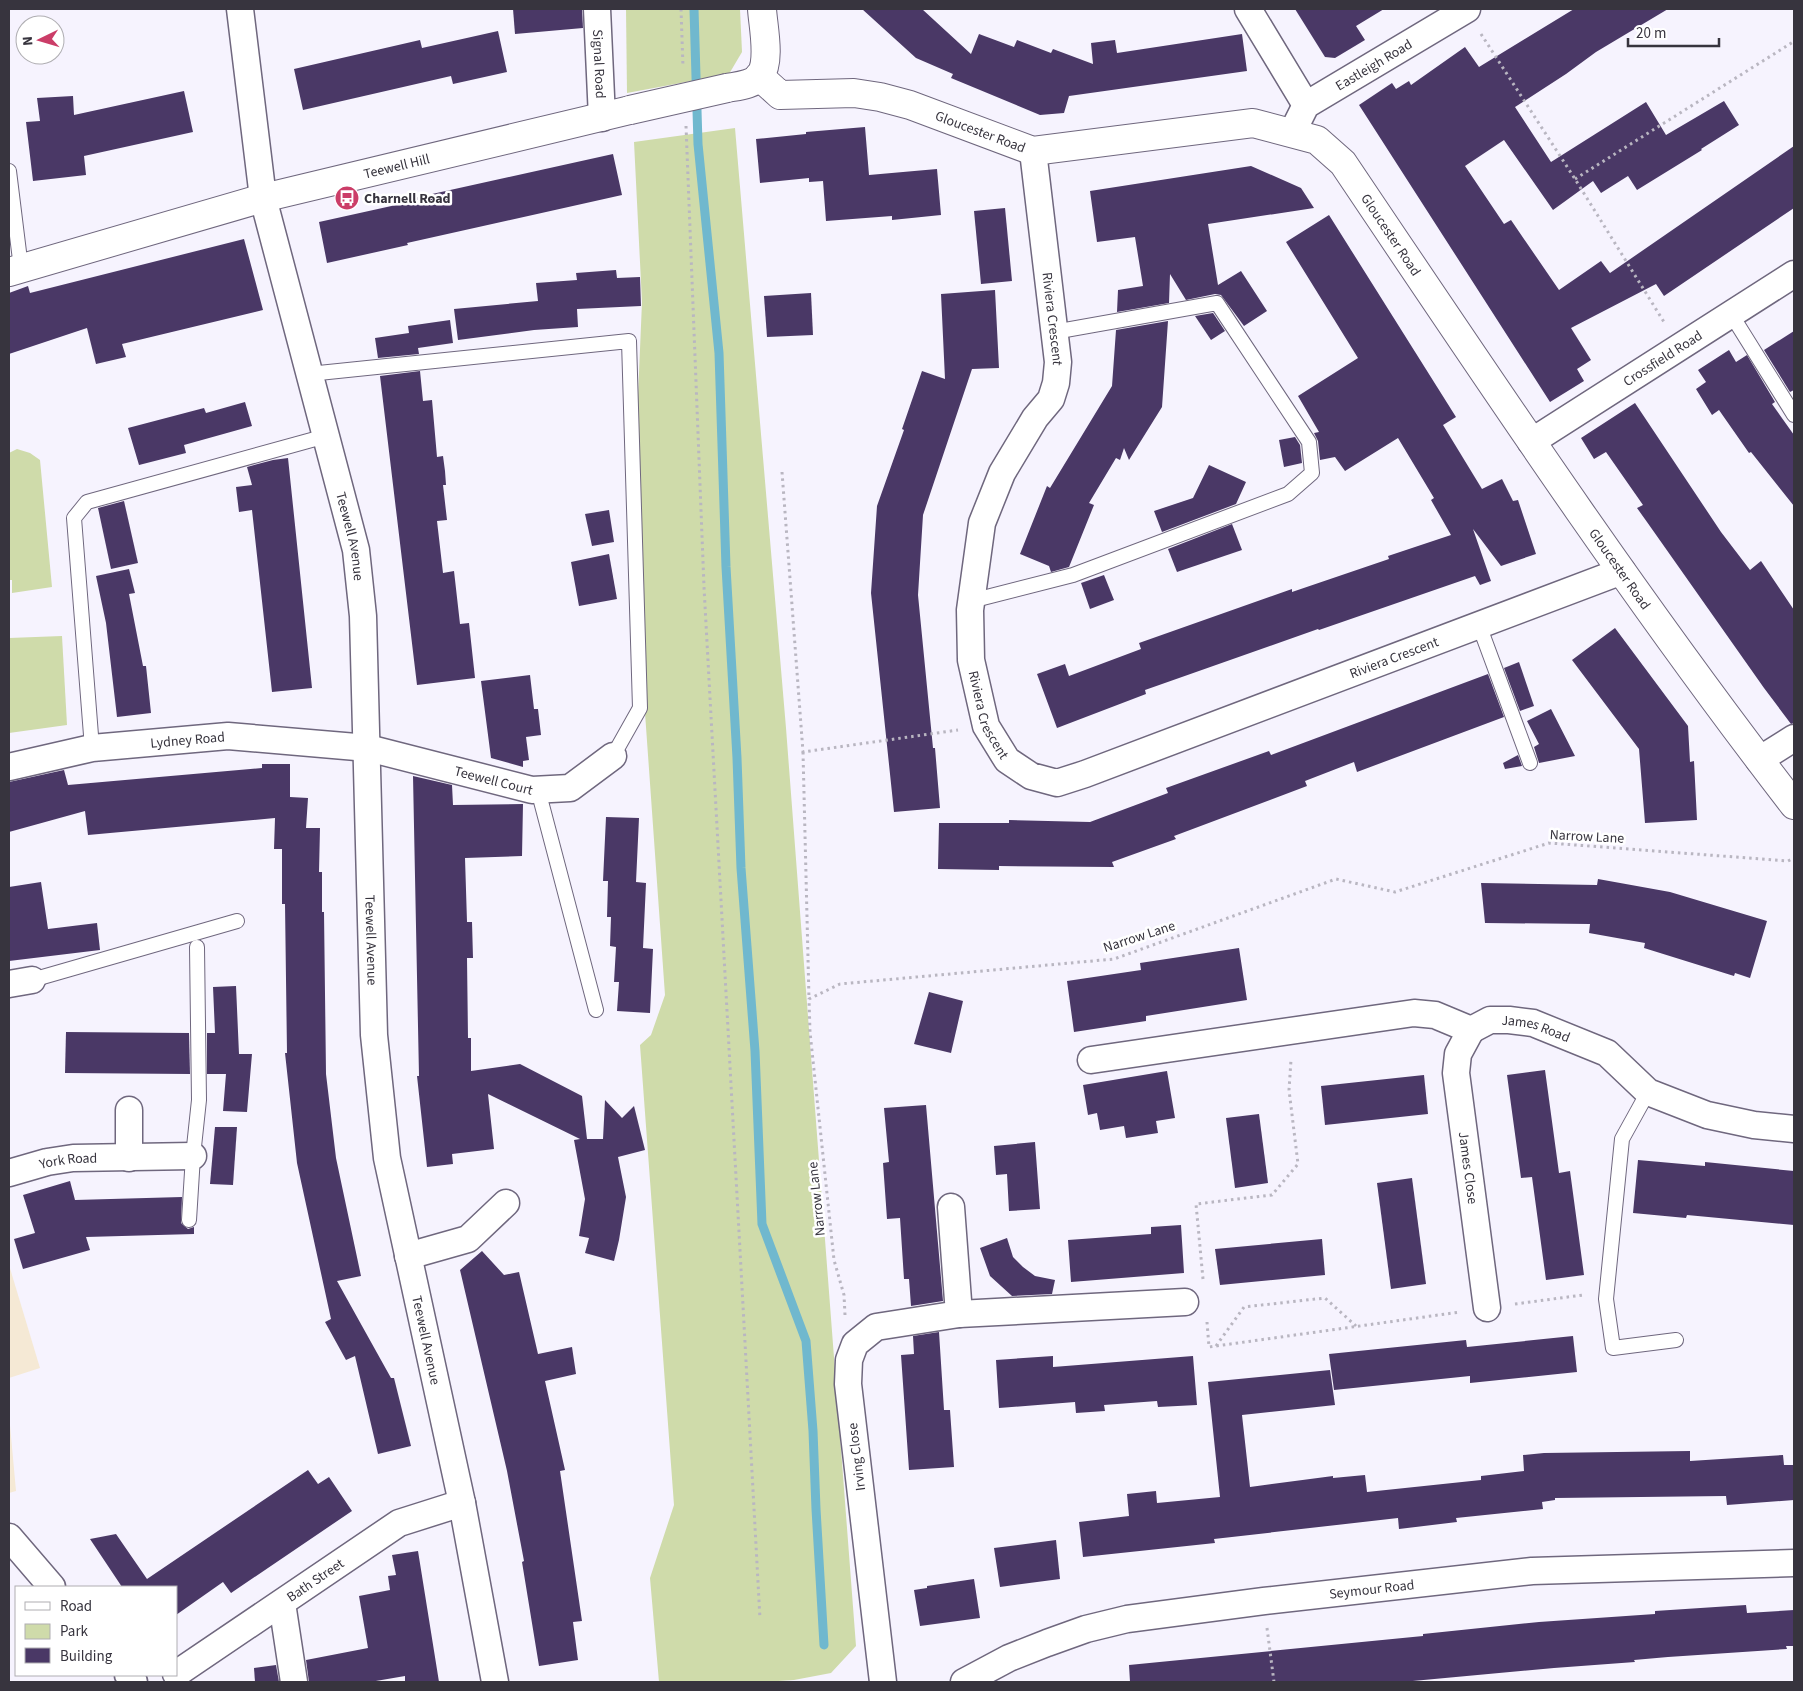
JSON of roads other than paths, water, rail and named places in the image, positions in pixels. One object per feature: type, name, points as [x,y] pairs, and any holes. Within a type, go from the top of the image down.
[{"type":"street","points":[[240,9],[263,198]]},
{"type":"street","name":"Signal Road","points":[[597,9],[602,118]]},
{"type":"street","points":[[759,76],[766,61],[762,9]]},
{"type":"street","points":[[1248,9],[1306,105],[1292,133]]},
{"type":"street","name":"Eastleigh Road","points":[[1306,105],[1466,9]]},
{"type":"street","name":"Teewell Hill","points":[[15,270],[263,198],[630,110],[745,85],[759,76]]},
{"type":"street","name":"Gloucester Road","points":[[759,76],[780,94],[854,93],[880,97],[910,105],[1032,151],[1253,123],[1317,140],[1343,163],[1531,442],[1622,571],[1794,805]]},
{"type":"street","name":"Riviera Crescent","points":[[1032,151],[1058,362],[1056,383],[1051,399],[1036,418],[1002,473],[982,523],[970,610],[971,660],[986,726],[1007,760],[1031,776],[1057,783],[1094,771],[1622,571]]},
{"type":"street","name":"Teewell Avenue","points":[[263,198],[356,550],[363,616],[368,748],[374,1035],[387,1158],[462,1503],[495,1682]]},
{"type":"street","name":"Crossfield Road","points":[[1531,442],[1794,274]]},
{"type":"street","name":"Lydney Road","points":[[9,767],[92,748],[228,736],[368,748]]},
{"type":"street","points":[[1760,760],[1794,738]]},
{"type":"street","name":"Teewell Court","points":[[368,748],[532,790],[570,788],[612,756]]},
{"type":"street","points":[[1091,1060],[1414,1013],[1434,1015],[1471,1030]]},
{"type":"street","name":"James Road","points":[[1471,1030],[1490,1020],[1533,1023],[1607,1053],[1648,1092],[1707,1115],[1754,1125],[1794,1129]]},
{"type":"street","name":"James Close","points":[[1471,1030],[1458,1054],[1456,1074],[1487,1308]]},
{"type":"street","points":[[129,1110],[129,1158]]},
{"type":"street","name":"York Road","points":[[9,1173],[47,1162],[73,1158],[193,1156]]},
{"type":"street","points":[[408,1256],[468,1239],[506,1202]]},
{"type":"street","points":[[951,1207],[959,1314]]},
{"type":"street","name":"Irving Close","points":[[883,1682],[848,1384],[849,1360],[855,1344],[876,1327],[959,1314],[1185,1302]]},
{"type":"street","name":"Bath Street","points":[[178,1673],[399,1523],[462,1503]]},
{"type":"street","points":[[9,1536],[51,1586]]},
{"type":"street","name":"Seymour Road","points":[[964,1682],[1009,1658],[1047,1642],[1086,1629],[1127,1619],[1264,1601],[1532,1571],[1794,1563]]},
{"type":"street","points":[[282,1603],[294,1682]]},
{"type":"lane","points":[[9,170],[15,270]]},
{"type":"lane","points":[[971,601],[1073,575],[1288,494],[1312,473],[1309,442],[1218,304],[1054,332]]},
{"type":"lane","points":[[1731,314],[1794,415]]},
{"type":"lane","points":[[310,374],[629,341],[640,708],[612,756]]},
{"type":"lane","points":[[92,748],[74,518],[87,502],[326,436]]},
{"type":"lane","points":[[1479,625],[1530,763]]},
{"type":"lane","points":[[538,790],[596,1010]]},
{"type":"lane","points":[[20,982],[237,921]]},
{"type":"lane","points":[[189,1220],[199,1100],[197,947]]},
{"type":"lane","points":[[1648,1092],[1622,1139],[1606,1299],[1613,1348],[1676,1340]]},
{"type":"waterway","points":[[694,9],[698,144],[719,353],[726,567],[741,868],[755,1051],[762,1224],[806,1341],[813,1431],[824,1645]]},
{"type":"place","name":"Charnell Road","points":[[347,198]]}]
